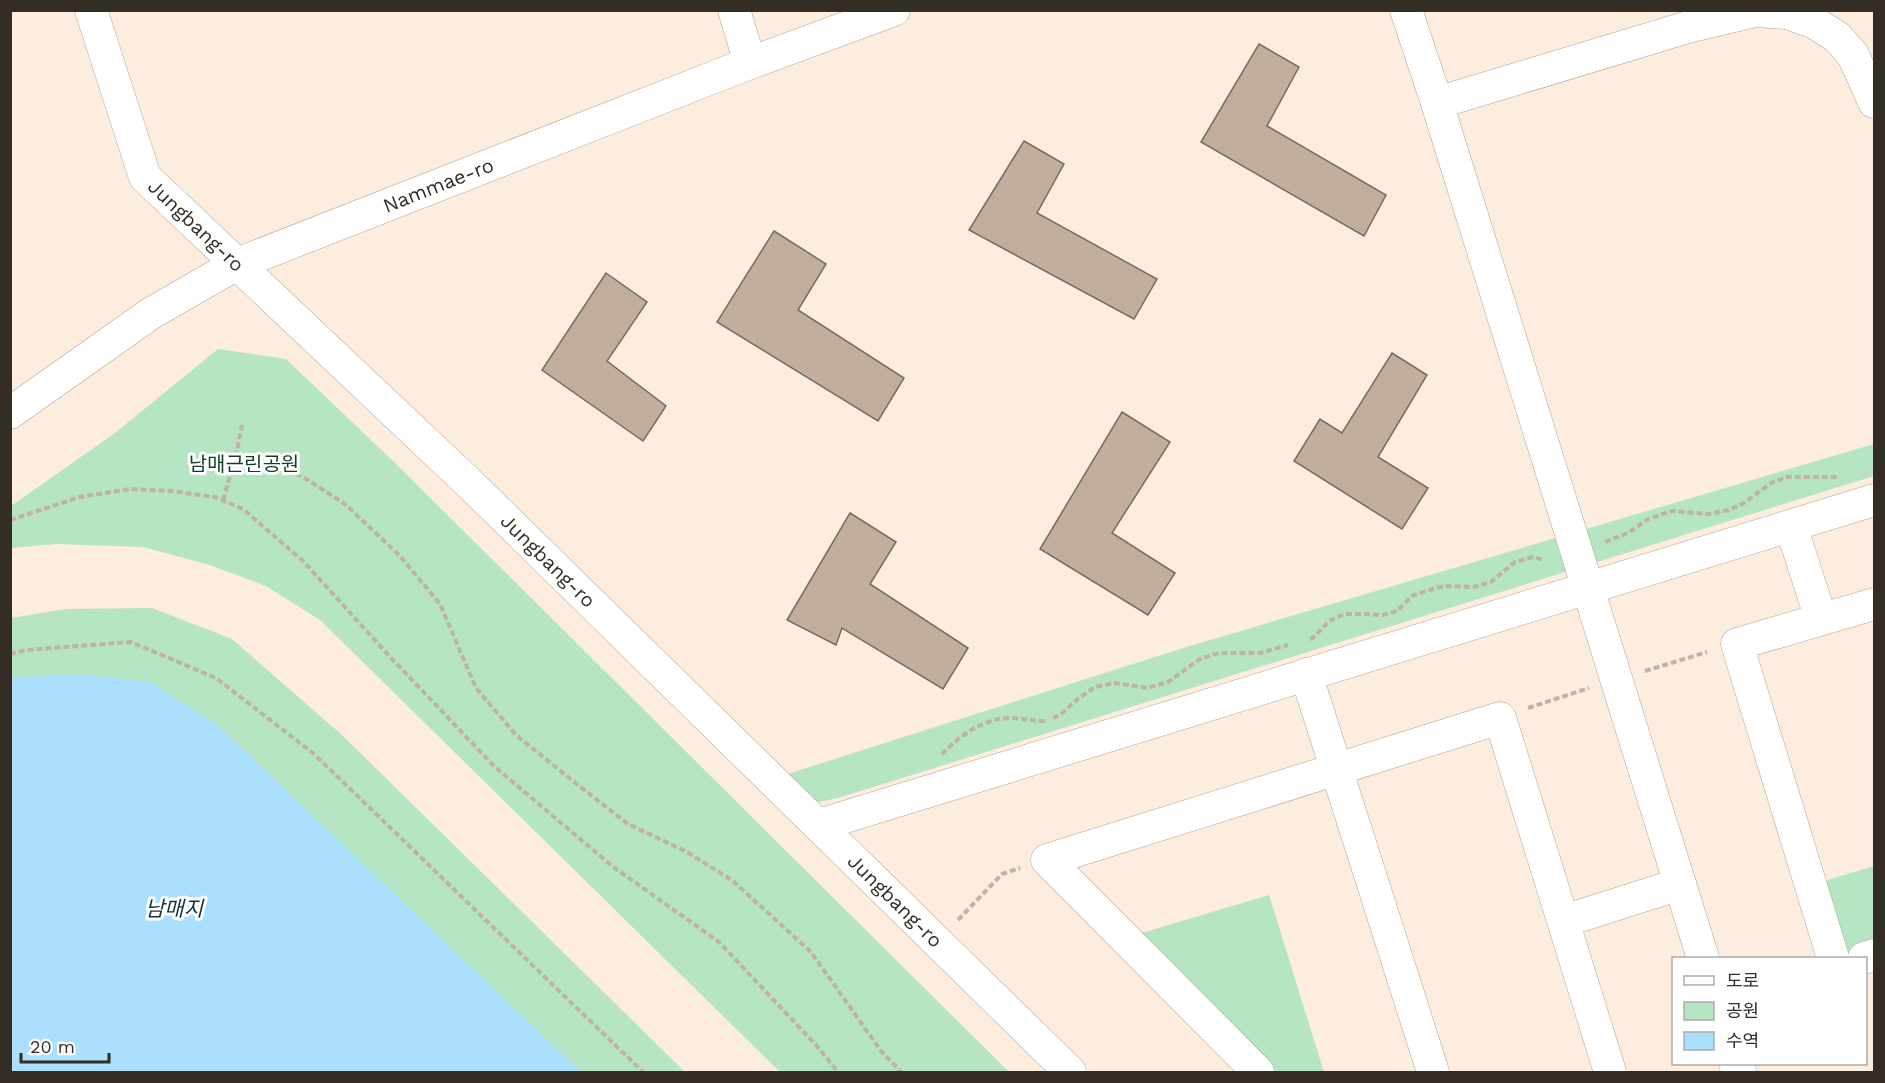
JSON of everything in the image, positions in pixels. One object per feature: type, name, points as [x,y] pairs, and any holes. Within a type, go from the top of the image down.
[{"type":"street","name":"Jungbang-ro","points":[[91,10],[145,177],[480,493],[1070,1072]]},
{"type":"street","points":[[734,10],[750,63]]},
{"type":"street","name":"Nammae-ro","points":[[10,413],[150,314],[237,264],[750,63],[894,10]]},
{"type":"street","points":[[1406,10],[1703,957]]},
{"type":"street","points":[[1437,103],[1688,27],[1755,11],[1787,14],[1815,23],[1837,37],[1853,55],[1875,102]]},
{"type":"street","points":[[819,825],[1875,500]]},
{"type":"street","points":[[1791,526],[1821,619]]},
{"type":"street","points":[[1833,957],[1737,644],[1875,604]]},
{"type":"street","points":[[1306,674],[1433,1072]]},
{"type":"street","points":[[1258,1072],[1047,860],[1500,718],[1610,1072]]},
{"type":"street","points":[[1564,921],[1680,884]]},
{"type":"path","points":[[223,500],[242,425]]},
{"type":"path","points":[[236,456],[274,463],[308,480],[345,504],[400,556],[440,604],[476,688],[516,735],[628,824],[687,852],[733,881],[811,952],[881,1051],[901,1072]]},
{"type":"path","points":[[1599,544],[1628,533],[1648,519],[1672,511],[1709,514],[1729,510],[1744,503],[1771,483],[1788,477],[1842,477]]},
{"type":"path","points":[[10,520],[80,497],[130,489],[171,490],[215,497],[243,509],[303,561],[495,767],[612,866],[719,942],[816,1045],[838,1072]]},
{"type":"path","points":[[1303,641],[1313,638],[1329,621],[1345,614],[1383,615],[1397,611],[1412,596],[1429,590],[1445,586],[1474,587],[1491,582],[1515,562],[1533,557],[1545,560]]},
{"type":"path","points":[[10,654],[26,650],[131,642],[216,678],[314,754],[644,1072]]},
{"type":"path","points":[[942,754],[976,726],[1005,718],[1047,721],[1060,716],[1095,687],[1114,683],[1147,687],[1168,682],[1200,659],[1219,653],[1261,653],[1292,644]]},
{"type":"path","points":[[1500,718],[1615,679],[1737,644]]},
{"type":"path","points":[[937,942],[1002,874],[1047,860]]},
{"type":"green space","name":"남매근린공원","points":[[218,349],[286,359],[394,462],[1009,1072],[780,1072],[320,620],[266,586],[210,565],[143,547],[56,544],[11,548],[11,506],[115,433]]},
{"type":"green space","points":[[1874,444],[1874,476],[838,798],[800,806],[772,779],[1183,648]]},
{"type":"green space","name":"남매지","points":[[152,608],[232,639],[342,735],[685,1072],[11,1072],[11,618],[66,609]]},
{"type":"green space","points":[[1874,866],[1874,955],[1833,957],[1811,885]]},
{"type":"green space","points":[[1269,895],[1324,1072],[1258,1072],[1125,938]]},
{"type":"water","name":"남매지","points":[[83,675],[151,682],[221,728],[581,1072],[11,1072],[11,679]]},
{"type":"building","points":[[1259,44],[1299,67],[1267,126],[1386,195],[1364,236],[1201,142]]},
{"type":"building","points":[[1024,141],[1064,164],[1037,213],[1157,279],[1134,319],[969,230]]},
{"type":"building","points":[[774,231],[826,264],[798,310],[904,378],[878,421],[717,322]]},
{"type":"building","points":[[606,273],[647,302],[607,361],[666,406],[643,441],[542,370]]},
{"type":"building","points":[[1392,353],[1427,375],[1378,457],[1428,488],[1402,529],[1294,461],[1320,419],[1342,433]]},
{"type":"building","points":[[1122,412],[1170,442],[1112,533],[1175,573],[1148,615],[1040,549]]},
{"type":"building","points":[[850,513],[896,542],[870,584],[968,648],[943,689],[842,628],[836,645],[787,620]]}]
